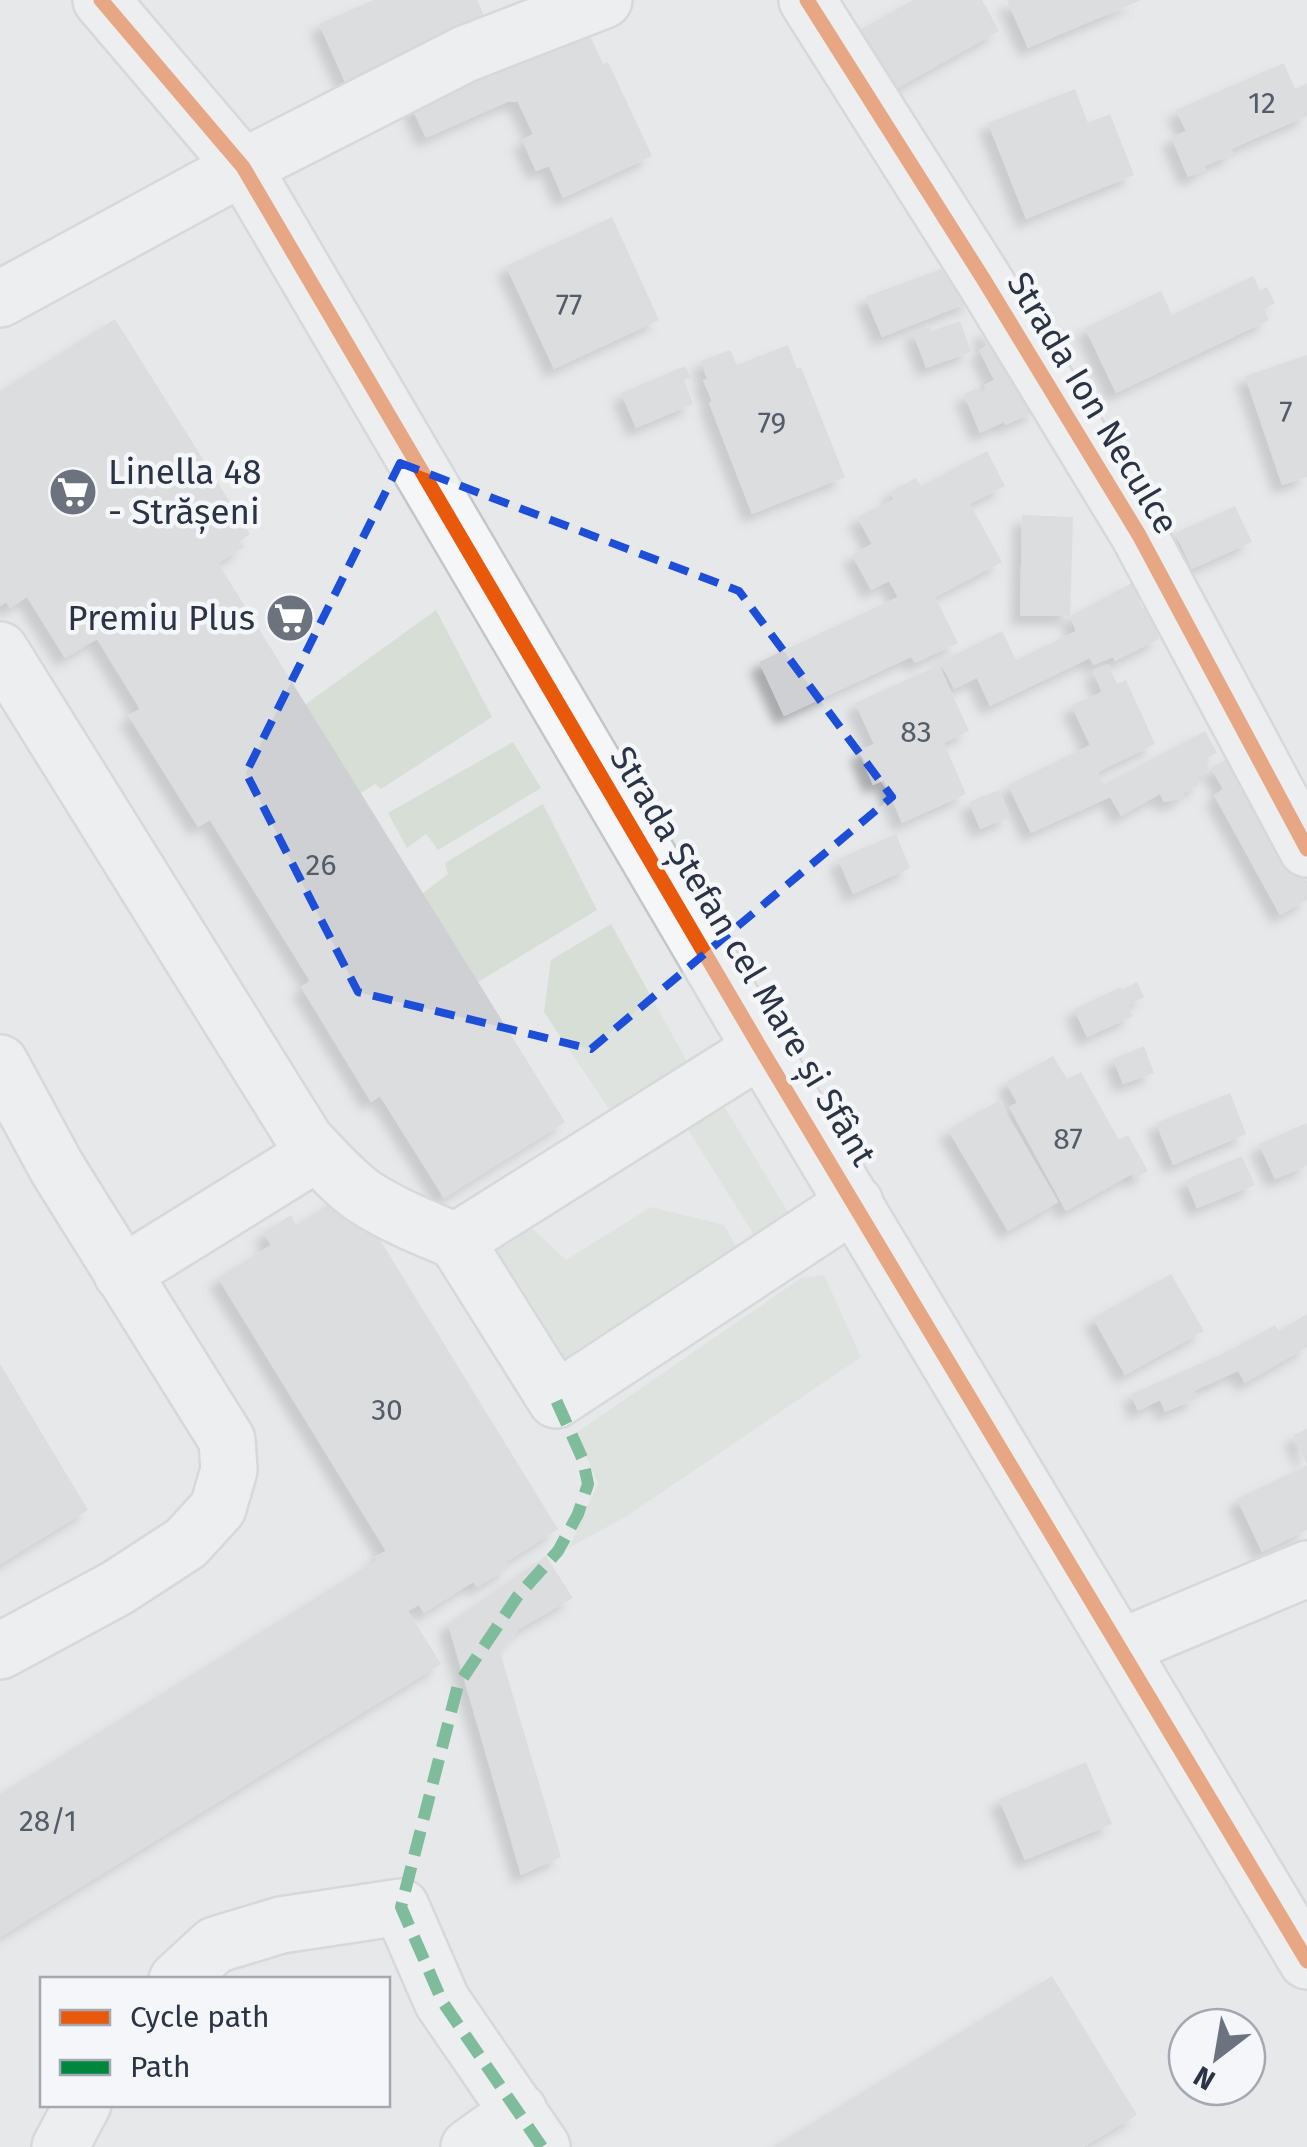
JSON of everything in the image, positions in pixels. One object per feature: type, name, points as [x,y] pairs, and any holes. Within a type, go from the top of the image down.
[{"type":"street","name":"Strada Ștefan cel Mare și Sfânt","points":[[101,0],[243,167],[761,1049],[1307,1961]]},
{"type":"street","points":[[0,300],[243,167],[464,54],[604,0]]},
{"type":"street","name":"Strada Ion Neculce","points":[[807,0],[1138,534],[1307,850]]},
{"type":"street","points":[[0,650],[306,1141],[361,1194],[398,1217],[456,1241],[556,1400],[855,1203]]},
{"type":"street","points":[[456,1241],[761,1049]]},
{"type":"street","points":[[0,1062],[57,1168],[227,1440],[229,1470],[218,1508],[186,1544],[118,1588],[0,1651]]},
{"type":"street","points":[[122,1274],[317,1152]]},
{"type":"street","points":[[1121,1647],[1307,1570]]},
{"type":"street","points":[[180,1977],[215,1945],[281,1926],[401,1908],[442,2001],[531,2129],[469,2147]]},
{"type":"street","points":[[60,2147],[80,2107]]},
{"type":"highlighted area","points":[[400,463],[739,591],[892,797],[591,1049],[358,992],[246,773]]},
{"type":"shaded area","points":[[436,610],[492,717],[381,789],[375,784],[355,797],[299,709]]},
{"type":"shaded area","points":[[513,742],[541,788],[438,850],[426,834],[407,848],[388,813]]},
{"type":"shaded area","points":[[543,804],[597,910],[473,985],[418,897],[448,874],[445,863]]},
{"type":"shaded area","points":[[611,924],[694,1074],[613,1115],[544,1012],[551,960]]},
{"type":"shaded area","points":[[719,1098],[788,1212],[754,1235],[682,1120]]},
{"type":"shaded area","points":[[651,1207],[724,1225],[737,1248],[565,1362],[543,1363],[469,1250],[517,1214],[566,1260]]},
{"type":"shaded area","points":[[824,1275],[861,1357],[627,1516],[569,1548],[598,1483],[576,1433],[801,1278]]},
{"type":"building","points":[[373,0],[477,0],[486,20],[346,84],[319,24]]},
{"type":"building","points":[[913,0],[982,0],[999,31],[894,90],[860,30]]},
{"type":"building","points":[[1007,0],[1141,0],[1028,48]]},
{"type":"building","points":[[585,25],[603,64],[608,62],[652,156],[563,198],[549,166],[536,171],[522,140],[533,134],[518,102],[507,102],[426,138],[410,104]]},
{"type":"building","points":[[1284,63],[1295,89],[1307,83],[1307,116],[1231,149],[1234,154],[1188,177],[1171,137],[1186,131],[1176,110]]},
{"type":"building","points":[[1075,89],[1088,123],[1110,114],[1134,175],[1026,219],[988,123]]},
{"type":"building","points":[[612,217],[659,320],[554,369],[506,266]]},
{"type":"building","points":[[952,265],[973,301],[882,337],[865,297]]},
{"type":"building","points":[[1253,276],[1260,290],[1267,287],[1275,303],[1264,309],[1269,320],[1116,393],[1085,328],[1161,291],[1172,315]]},
{"type":"building","points":[[115,319],[250,534],[240,541],[244,547],[218,563],[565,1122],[444,1198],[380,1096],[371,1102],[301,987],[310,981],[210,820],[198,827],[128,715],[140,709],[97,639],[65,658],[27,597],[10,608],[6,602],[0,606],[0,391]]},
{"type":"building","points":[[960,321],[971,352],[926,368],[913,332],[930,327],[931,331]]},
{"type":"building","points":[[991,327],[1037,411],[980,433],[964,394],[977,388],[979,393],[986,390],[984,385],[994,380],[979,350],[988,345],[981,333]]},
{"type":"building","points":[[788,345],[797,369],[801,367],[845,477],[752,514],[709,403],[712,401],[703,380],[707,379],[701,361],[730,350],[737,365]]},
{"type":"building","points":[[1307,355],[1307,477],[1282,485],[1245,376]]},
{"type":"building","points":[[685,366],[691,377],[684,380],[693,404],[636,428],[621,393]]},
{"type":"building","points":[[987,451],[1005,486],[970,504],[1002,562],[935,597],[958,643],[915,663],[911,657],[784,716],[759,662],[898,597],[889,581],[871,590],[852,555],[872,544],[857,517],[894,499],[890,492],[916,478],[921,486]]},
{"type":"building","points":[[1235,506],[1252,542],[1192,569],[1175,533]]},
{"type":"building","points":[[1022,515],[1073,517],[1070,616],[1020,616]]},
{"type":"building","points":[[1132,583],[1143,609],[1150,607],[1159,639],[1115,661],[1113,657],[1093,665],[1090,658],[990,706],[977,678],[954,689],[940,662],[1002,631],[1016,660],[1076,631],[1070,616]]},
{"type":"building","points":[[1108,664],[1117,684],[1126,680],[1155,744],[1098,772],[1104,784],[1205,731],[1217,753],[1205,759],[1210,770],[1197,777],[1200,784],[1182,794],[1185,798],[1164,802],[1160,794],[1121,816],[1110,797],[1031,833],[1008,785],[1090,745],[1071,705],[1102,692],[1093,671]]},
{"type":"building","points":[[939,665],[969,731],[944,743],[966,794],[902,823],[884,780],[873,785],[859,751],[874,744],[855,703]]},
{"type":"building","points":[[1236,754],[1307,882],[1307,900],[1280,915],[1214,795],[1223,789],[1211,768]]},
{"type":"building","points":[[999,790],[1010,817],[980,829],[969,802]]},
{"type":"building","points":[[896,834],[910,868],[853,894],[838,859]]},
{"type":"building","points":[[1137,982],[1144,997],[1128,1005],[1133,1016],[1087,1037],[1074,1009]]},
{"type":"building","points":[[1144,1046],[1154,1073],[1123,1084],[1113,1059]]},
{"type":"building","points":[[1053,1056],[1067,1079],[1081,1072],[1119,1140],[1128,1135],[1148,1171],[1134,1179],[1132,1174],[1066,1211],[1009,1107],[1017,1103],[1006,1082]]},
{"type":"building","points":[[1230,1093],[1246,1134],[1173,1165],[1156,1123]]},
{"type":"building","points":[[999,1100],[1058,1202],[1008,1231],[948,1130]]},
{"type":"building","points":[[1307,1123],[1307,1166],[1275,1179],[1259,1144]]},
{"type":"building","points":[[1242,1156],[1255,1185],[1197,1208],[1185,1180]]},
{"type":"building","points":[[350,1191],[558,1529],[506,1562],[509,1568],[477,1587],[473,1582],[424,1613],[419,1605],[408,1611],[441,1664],[0,1937],[0,1794],[386,1551],[218,1278],[271,1245],[263,1233],[291,1215],[296,1225]]},
{"type":"building","points":[[1171,1274],[1204,1331],[1125,1375],[1093,1318]]},
{"type":"building","points":[[1307,1314],[1307,1347],[1245,1383],[1238,1371],[1194,1391],[1198,1398],[1165,1412],[1160,1400],[1138,1411],[1131,1394],[1227,1352],[1275,1325],[1279,1331]]},
{"type":"building","points":[[0,1364],[88,1510],[0,1564]]},
{"type":"building","points":[[1307,1429],[1307,1465],[1293,1435]]},
{"type":"building","points":[[1307,1465],[1307,1530],[1262,1552],[1237,1499]]},
{"type":"building","points":[[546,1556],[573,1598],[519,1629],[500,1652],[561,1857],[521,1875],[448,1624]]},
{"type":"building","points":[[1086,1762],[1112,1824],[1025,1860],[999,1799]]},
{"type":"building","points":[[1052,1976],[1137,2115],[1083,2147],[773,2147]]},
{"type":"marked path","points":[[542,2147],[442,2001],[401,1907],[458,1685],[517,1597],[558,1551],[578,1514],[588,1484],[583,1460],[556,1400]]},
{"type":"cycle path","points":[[101,0],[243,167],[761,1049],[1307,1961]]},
{"type":"cycle path","points":[[807,0],[1139,535],[1307,849]]},
{"type":"place","name":"Linella 48 - Strășeni","points":[[73,492]]},
{"type":"place","name":"Premiu Plus","points":[[290,618]]}]
